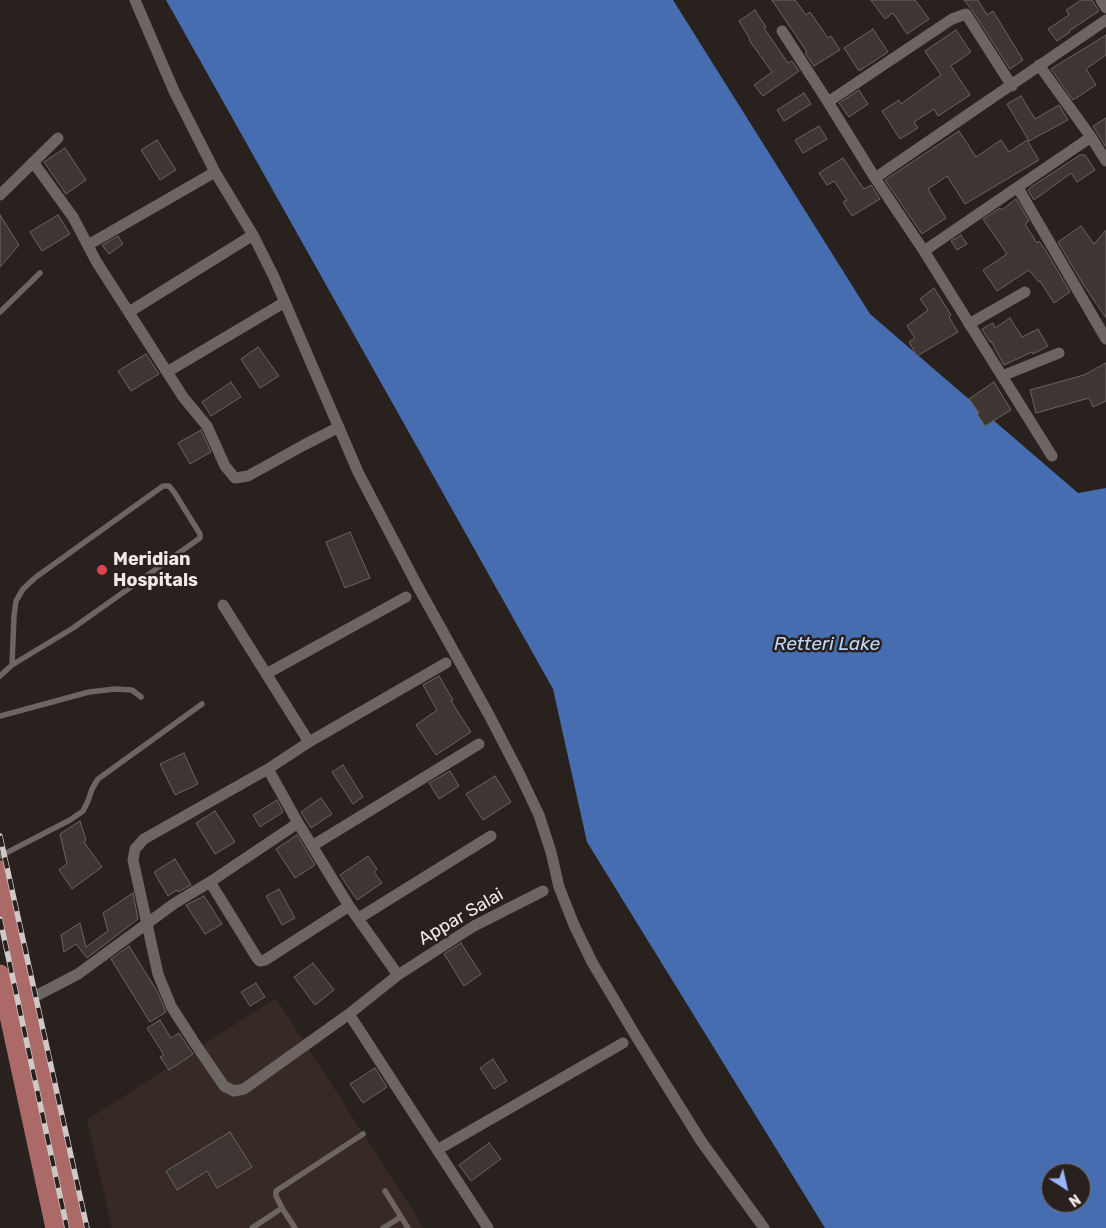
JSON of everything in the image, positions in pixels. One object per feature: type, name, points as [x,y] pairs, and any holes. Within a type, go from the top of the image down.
[{"type":"main road","points":[[0,870],[78,1228]]},
{"type":"main road","points":[[0,974],[55,1228]]},
{"type":"street","points":[[136,0],[174,91],[215,172],[252,235],[285,302],[358,472],[417,585],[520,773],[539,815],[551,852],[559,887],[574,925],[592,962],[701,1141],[764,1228]]},
{"type":"street","points":[[1101,0],[1106,8]]},
{"type":"street","points":[[828,102],[952,19],[966,14],[1012,86]]},
{"type":"street","points":[[874,178],[1012,86],[1106,20]]},
{"type":"street","points":[[782,31],[874,178],[924,251],[1052,456]]},
{"type":"street","points":[[1040,65],[1106,161]]},
{"type":"street","points":[[924,251],[1091,137]]},
{"type":"street","points":[[0,195],[58,138]]},
{"type":"street","points":[[33,162],[73,216],[88,245],[129,312],[183,397],[207,426],[225,466],[236,478],[248,476],[304,444],[339,427]]},
{"type":"street","points":[[88,245],[215,172]]},
{"type":"street","points":[[1018,188],[1106,339]]},
{"type":"street","points":[[129,312],[252,235]]},
{"type":"street","points":[[969,324],[1025,292]]},
{"type":"street","points":[[167,372],[285,302]]},
{"type":"street","points":[[1002,376],[1059,354]]},
{"type":"street","points":[[266,674],[406,597]]},
{"type":"street","points":[[223,605],[309,742]]},
{"type":"street","points":[[147,923],[132,860],[134,849],[144,839],[268,769],[309,742],[446,664]]},
{"type":"street","points":[[312,846],[479,744]]},
{"type":"street","points":[[268,769],[298,823],[349,906],[398,975]]},
{"type":"street","points":[[28,1000],[78,974],[175,903],[298,823]]},
{"type":"street","points":[[359,918],[491,836]]},
{"type":"street","points":[[210,882],[260,961],[265,960],[349,906]]},
{"type":"street","name":"Appar Salai","points":[[147,923],[158,974],[171,1006],[224,1086],[234,1092],[244,1088],[349,1014],[398,975],[474,926],[543,891]]},
{"type":"street","points":[[349,1014],[488,1228]]},
{"type":"street","points":[[438,1150],[623,1043]]},
{"type":"lane","points":[[0,312],[40,273]]},
{"type":"lane","points":[[0,676],[12,665],[74,628],[200,538],[200,534],[169,486],[164,486],[36,577],[23,589],[16,601],[12,665]]},
{"type":"lane","points":[[0,716],[89,692],[115,689],[132,690],[141,697]]},
{"type":"lane","points":[[0,856],[70,820],[83,810],[98,779],[202,704]]},
{"type":"lane","points":[[295,1228],[276,1196],[278,1188],[364,1134]]},
{"type":"lane","points":[[384,1191],[408,1228]]},
{"type":"lane","points":[[252,1228],[282,1208]]},
{"type":"lane","points":[[383,1228],[401,1217]]},
{"type":"shaded area","points":[[276,998],[424,1228],[112,1228],[87,1120]]},
{"type":"water","name":"Retteri Lake","points":[[166,0],[673,0],[870,314],[1078,493],[1106,488],[1106,1228],[825,1228],[587,842],[553,689]]},
{"type":"building","points":[[772,0],[795,0],[806,15],[810,12],[828,38],[831,36],[840,50],[814,66],[805,53],[807,52]]},
{"type":"building","points":[[871,0],[915,0],[929,19],[907,34],[893,13],[885,19]]},
{"type":"building","points":[[964,0],[978,0],[987,15],[993,11],[1023,60],[1010,69]]},
{"type":"building","points":[[1081,0],[1092,0],[1099,11],[1057,41],[1048,29],[1069,15],[1066,10]]},
{"type":"building","points":[[755,10],[766,27],[764,28],[788,63],[792,61],[799,71],[763,96],[754,85],[772,72],[749,40],[739,21]]},
{"type":"building","points":[[873,29],[888,52],[859,71],[844,48]]},
{"type":"building","points":[[956,30],[971,52],[951,66],[970,95],[938,116],[934,109],[914,122],[918,128],[900,139],[882,111],[899,100],[901,104],[941,75],[925,51]]},
{"type":"building","points":[[1106,35],[1106,55],[1086,69],[1096,85],[1073,100],[1051,69]]},
{"type":"building","points":[[859,90],[868,104],[849,117],[839,103]]},
{"type":"building","points":[[804,93],[811,104],[784,121],[777,110]]},
{"type":"building","points":[[1021,96],[1035,119],[1059,105],[1068,120],[1029,141],[1007,104]]},
{"type":"building","points":[[1106,118],[1106,147],[1093,126]]},
{"type":"building","points":[[819,126],[827,139],[803,153],[795,140]]},
{"type":"building","points":[[959,131],[976,157],[1001,140],[1009,152],[1027,140],[1039,160],[965,204],[947,176],[928,189],[946,218],[922,234],[885,180]]},
{"type":"building","points":[[157,140],[176,170],[160,180],[141,150]]},
{"type":"building","points":[[65,148],[86,180],[66,194],[44,162]]},
{"type":"building","points":[[1080,155],[1085,155],[1095,170],[1077,182],[1071,173],[1034,200],[1028,190],[1031,187]]},
{"type":"building","points":[[843,158],[864,189],[871,185],[880,199],[852,216],[843,202],[847,200],[834,181],[827,185],[819,173]]},
{"type":"building","points":[[1016,199],[1029,221],[1025,224],[1037,243],[1039,241],[1046,251],[1070,292],[1054,303],[1040,281],[1029,270],[997,291],[983,270],[1007,254],[983,219],[1000,208],[1002,210]]},
{"type":"building","points":[[0,215],[19,245],[0,267]]},
{"type":"building","points":[[58,215],[70,234],[42,251],[30,232]]},
{"type":"building","points":[[1081,226],[1094,244],[1106,230],[1106,318],[1058,242]]},
{"type":"building","points":[[961,235],[967,244],[957,250],[951,241]]},
{"type":"building","points":[[118,236],[123,244],[109,254],[102,245]]},
{"type":"building","points":[[934,288],[951,315],[949,317],[958,332],[917,356],[909,342],[915,338],[907,326],[928,310],[920,299]]},
{"type":"building","points":[[1010,318],[1022,337],[1038,329],[1048,346],[1004,365],[982,329],[993,323],[995,328]]},
{"type":"building","points":[[258,347],[279,376],[260,388],[241,359]]},
{"type":"building","points":[[146,354],[159,374],[131,391],[118,371]]},
{"type":"building","points":[[1106,363],[1106,401],[1093,407],[1089,398],[1036,413],[1030,390],[1084,375]]},
{"type":"building","points":[[231,382],[241,397],[211,416],[202,402]]},
{"type":"building","points":[[994,382],[1011,410],[985,426],[969,399]]},
{"type":"building","points":[[201,430],[211,452],[190,464],[178,443]]},
{"type":"building","points":[[350,532],[370,578],[345,588],[326,542]]},
{"type":"building","points":[[439,676],[453,700],[451,701],[471,732],[436,755],[416,725],[437,710],[423,685]]},
{"type":"building","points":[[184,753],[198,784],[175,795],[160,764]]},
{"type":"building","points":[[343,765],[363,797],[353,804],[332,772]]},
{"type":"building","points":[[450,771],[459,786],[439,799],[429,783]]},
{"type":"building","points":[[495,776],[511,802],[483,820],[466,794]]},
{"type":"building","points":[[321,798],[332,814],[311,828],[301,812]]},
{"type":"building","points":[[277,800],[283,812],[260,827],[253,815]]},
{"type":"building","points":[[215,811],[235,842],[215,854],[196,823]]},
{"type":"building","points":[[80,821],[86,840],[84,842],[102,867],[72,889],[59,870],[67,864],[60,834]]},
{"type":"building","points":[[297,835],[315,865],[295,878],[276,849]]},
{"type":"building","points":[[368,856],[377,869],[374,872],[382,883],[357,900],[340,875]]},
{"type":"building","points":[[175,859],[191,885],[178,892],[177,890],[168,896],[154,872]]},
{"type":"building","points":[[279,889],[295,918],[282,925],[266,896]]},
{"type":"building","points":[[133,893],[138,919],[87,958],[76,944],[64,952],[61,935],[80,923],[86,947],[108,931],[103,913]]},
{"type":"building","points":[[204,896],[222,924],[205,934],[186,905]]},
{"type":"building","points":[[461,943],[481,974],[464,986],[444,954]]},
{"type":"building","points":[[129,946],[157,991],[166,1012],[150,1022],[111,959]]},
{"type":"building","points":[[313,963],[334,990],[315,1005],[294,977]]},
{"type":"building","points":[[256,983],[265,997],[250,1006],[241,992]]},
{"type":"building","points":[[160,1020],[171,1038],[179,1033],[193,1054],[169,1070],[160,1057],[164,1055],[147,1028]]},
{"type":"building","points":[[493,1059],[507,1081],[494,1089],[480,1068]]},
{"type":"building","points":[[375,1068],[387,1087],[363,1103],[350,1084]]},
{"type":"building","points":[[230,1132],[252,1167],[217,1188],[207,1171],[177,1190],[166,1171]]},
{"type":"building","points":[[489,1143],[501,1159],[471,1181],[459,1165]]},
{"type":"railway","points":[[0,836],[87,1228]]},
{"type":"railway","points":[[0,919],[67,1228]]},
{"type":"place","name":"Meridian Hospitals","points":[[102,570]]}]
